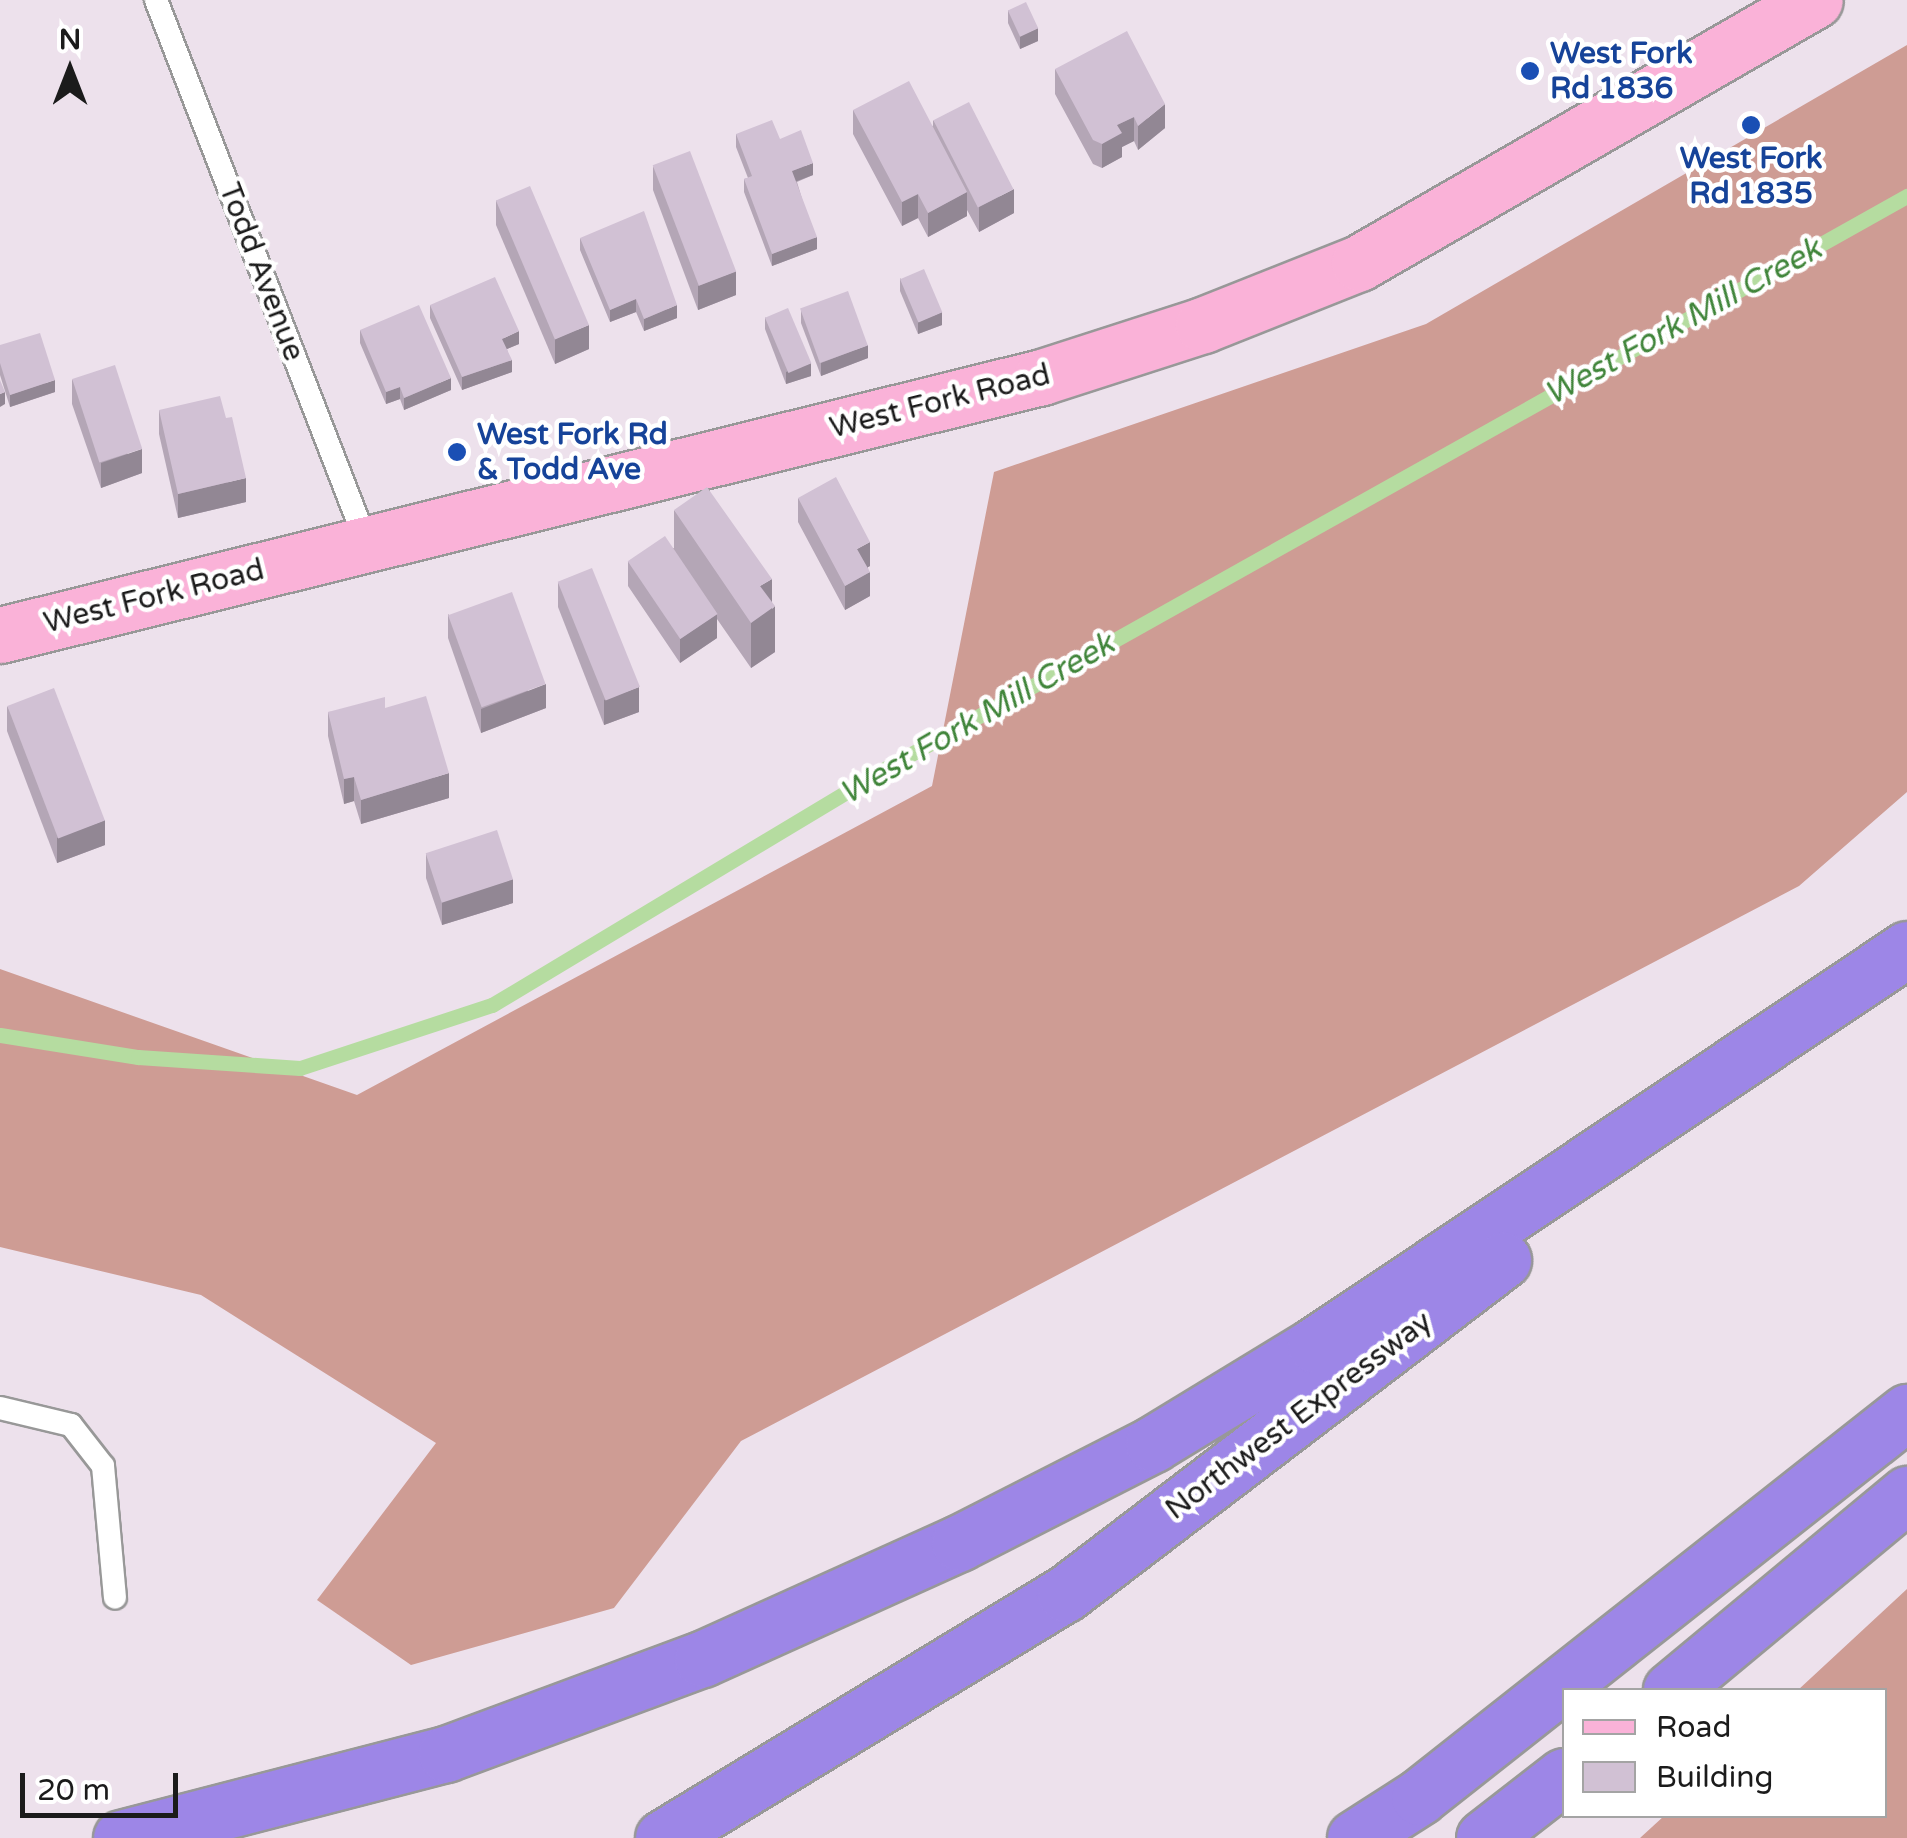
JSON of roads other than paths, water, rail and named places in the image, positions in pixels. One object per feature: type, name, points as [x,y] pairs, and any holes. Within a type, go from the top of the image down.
[{"type":"highway","points":[[121,1838],[446,1754],[702,1659],[959,1543],[1153,1444],[1315,1345],[1907,950]]},
{"type":"highway","name":"Northwest Expressway","points":[[662,1838],[1066,1594],[1907,950]]},
{"type":"highway","points":[[1355,1838],[1419,1796],[1907,1412]]},
{"type":"highway","points":[[1673,1688],[1907,1494]]},
{"type":"highway","points":[[1484,1838],[1562,1778]]},
{"type":"street","name":"West Fork Road","points":[[0,635],[1042,378],[1202,326],[1359,263],[1815,0]]},
{"type":"lane","name":"Todd Avenue","points":[[156,0],[367,544]]},
{"type":"lane","points":[[0,1408],[71,1425],[102,1466],[116,1597]]},
{"type":"waterway","name":"West Fork Mill Creek","points":[[0,1035],[138,1057],[300,1068],[492,1005],[897,762],[1907,196]]},
{"type":"place","name":"West Fork Rd 1836","points":[[1530,71]]},
{"type":"place","name":"West Fork Rd 1835","points":[[1751,125]]},
{"type":"place","name":"West Fork Rd & Todd Ave","points":[[457,452]]}]
